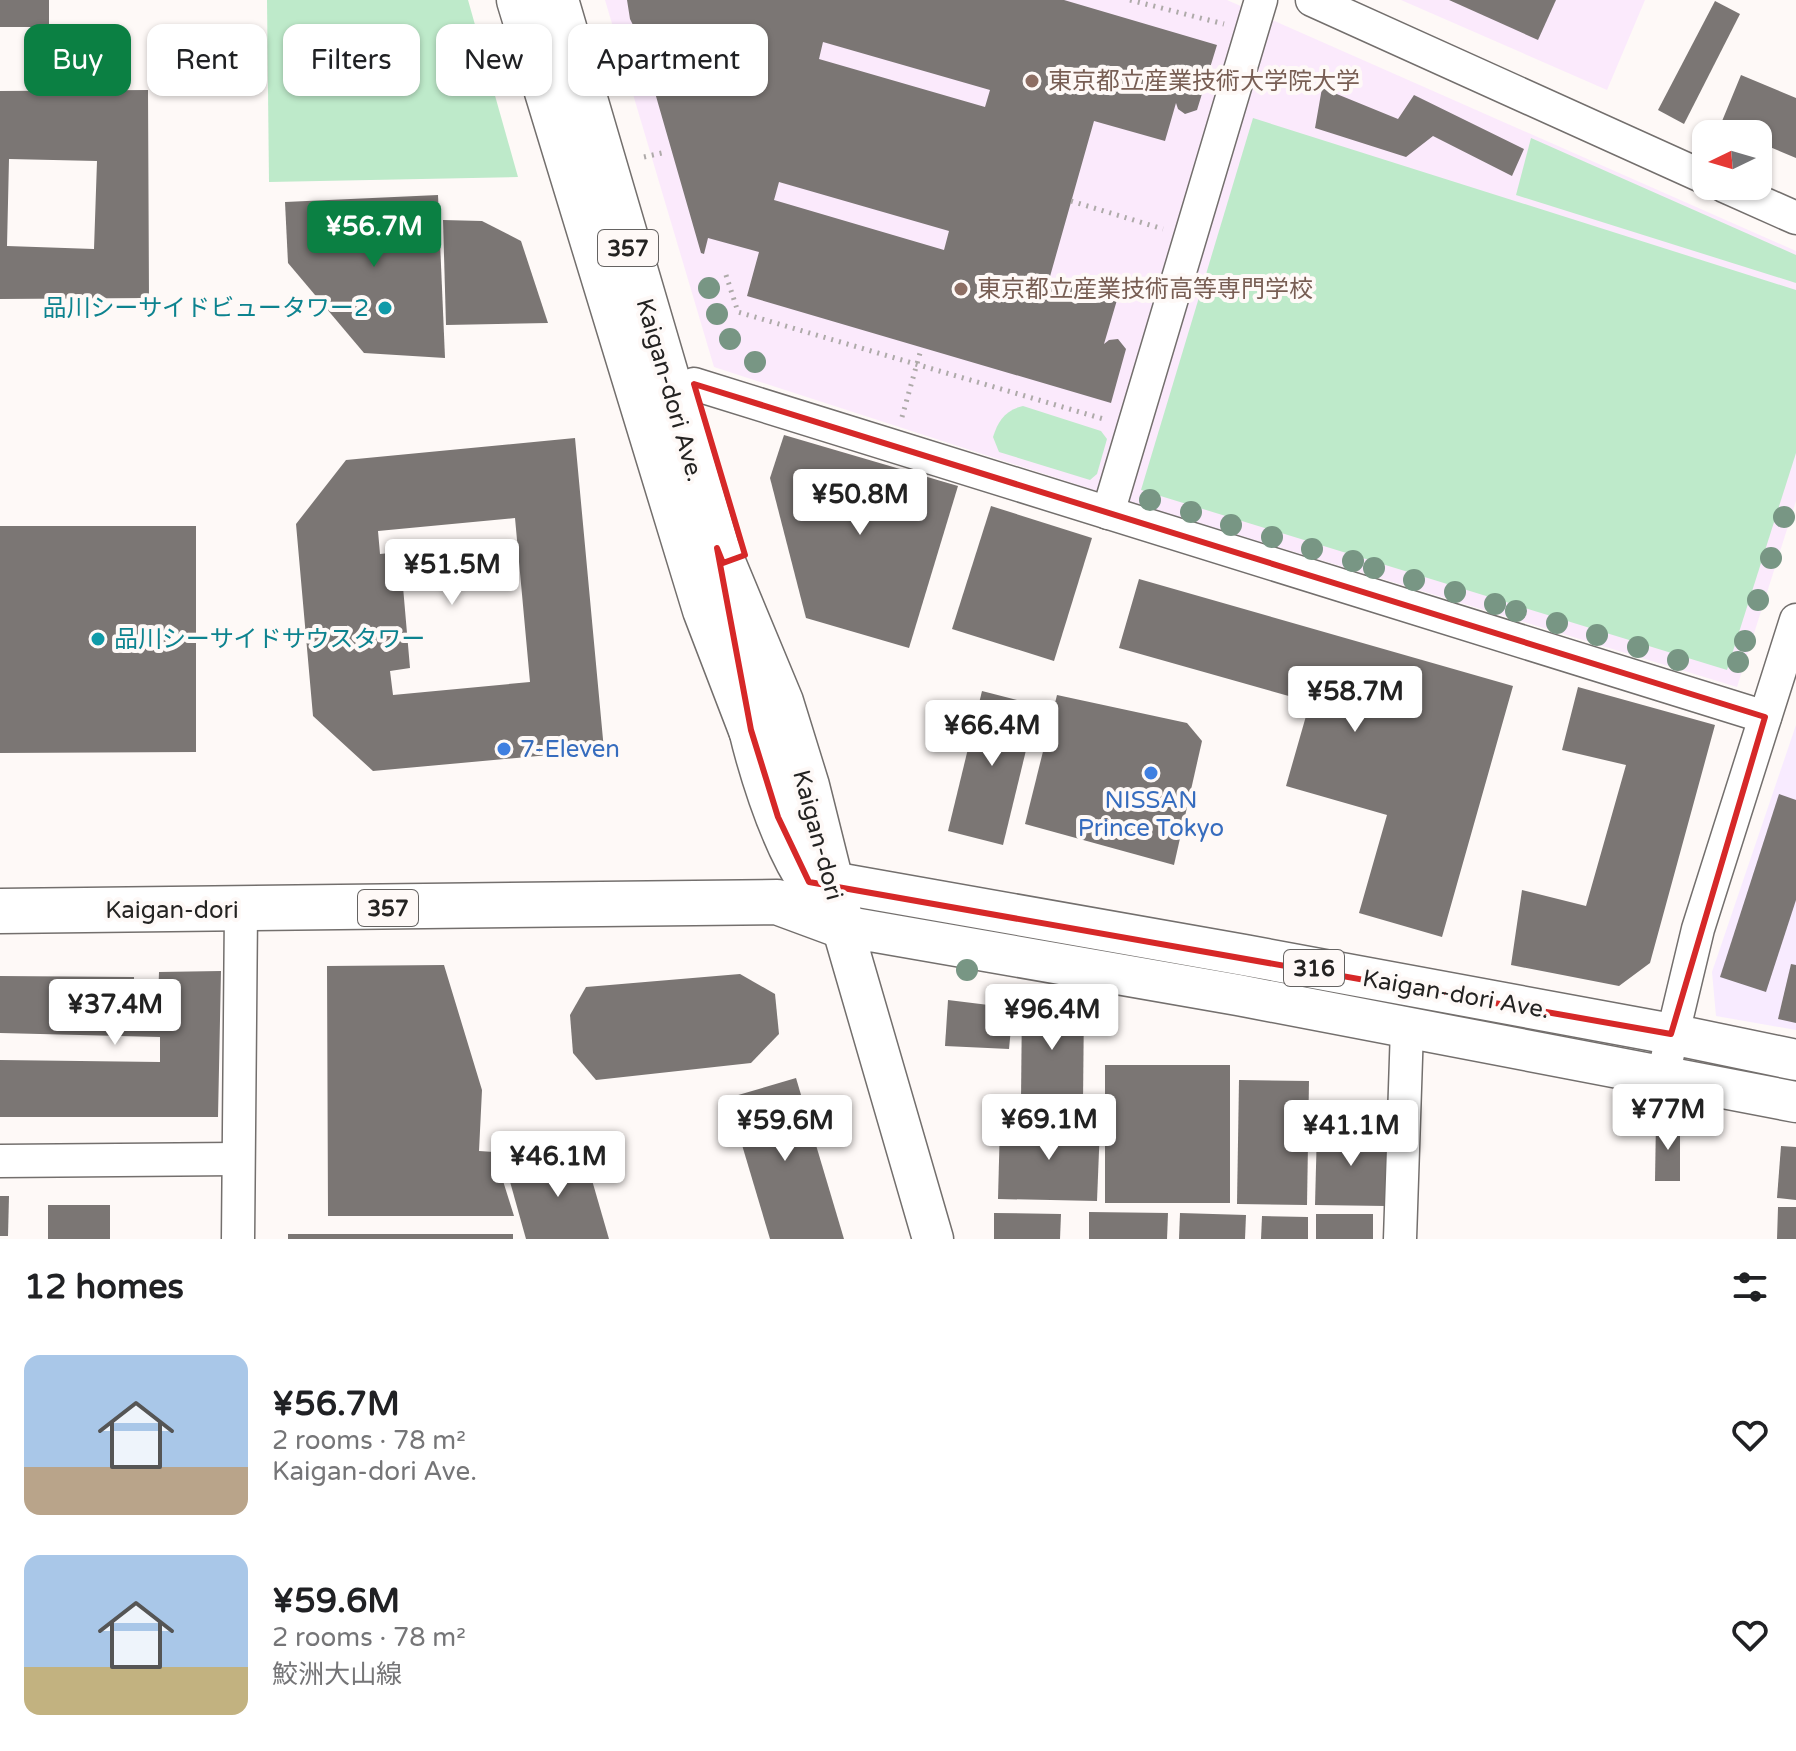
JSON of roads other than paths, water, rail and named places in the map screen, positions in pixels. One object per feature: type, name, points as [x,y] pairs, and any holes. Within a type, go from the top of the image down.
[{"type":"highway","points":[[519,0],[696,583],[766,716]]},
{"type":"highway","name":"Kaigan-dori Ave.","points":[[556,0],[717,548]]},
{"type":"highway","points":[[586,0],[741,546],[766,716]]},
{"type":"highway","name":"Kaigan-dori","points":[[717,548],[766,716],[807,786],[806,889],[842,926]]},
{"type":"highway","name":"Kaigan-dori","points":[[0,911],[241,910],[806,889]]},
{"type":"highway","name":"357","points":[[806,889],[842,926]]},
{"type":"main road","name":"Kaigan-dori Ave.","points":[[806,889],[1671,1034],[1796,1060]]},
{"type":"main road","name":"Kaigan-dori Ave.","points":[[842,926],[1223,992],[1796,1102]]},
{"type":"main road","points":[[842,926],[933,1239]]},
{"type":"street","points":[[1108,513],[1261,0]]},
{"type":"street","points":[[1312,0],[1692,172]]},
{"type":"street","points":[[1756,200],[1796,218]]},
{"type":"street","points":[[694,384],[1765,717]]},
{"type":"street","points":[[1663,1075],[1698,929],[1796,620]]},
{"type":"street","points":[[238,1239],[241,910]]},
{"type":"street","points":[[1400,1239],[1407,1028]]},
{"type":"street","points":[[0,1161],[237,1159]]},
{"type":"place","name":"東京都立産業技術大学院大学","points":[[1032,81]]},
{"type":"place","name":"東京都立産業技術高等専門学校","points":[[961,289]]},
{"type":"place","name":"品川シーサイドビュータワー2","points":[[385,308]]},
{"type":"place","name":"品川シーサイドサウスタワー","points":[[98,639]]},
{"type":"place","name":"7-Eleven","points":[[504,749]]},
{"type":"place","name":"NISSAN Prince Tokyo","points":[[1151,773]]}]
